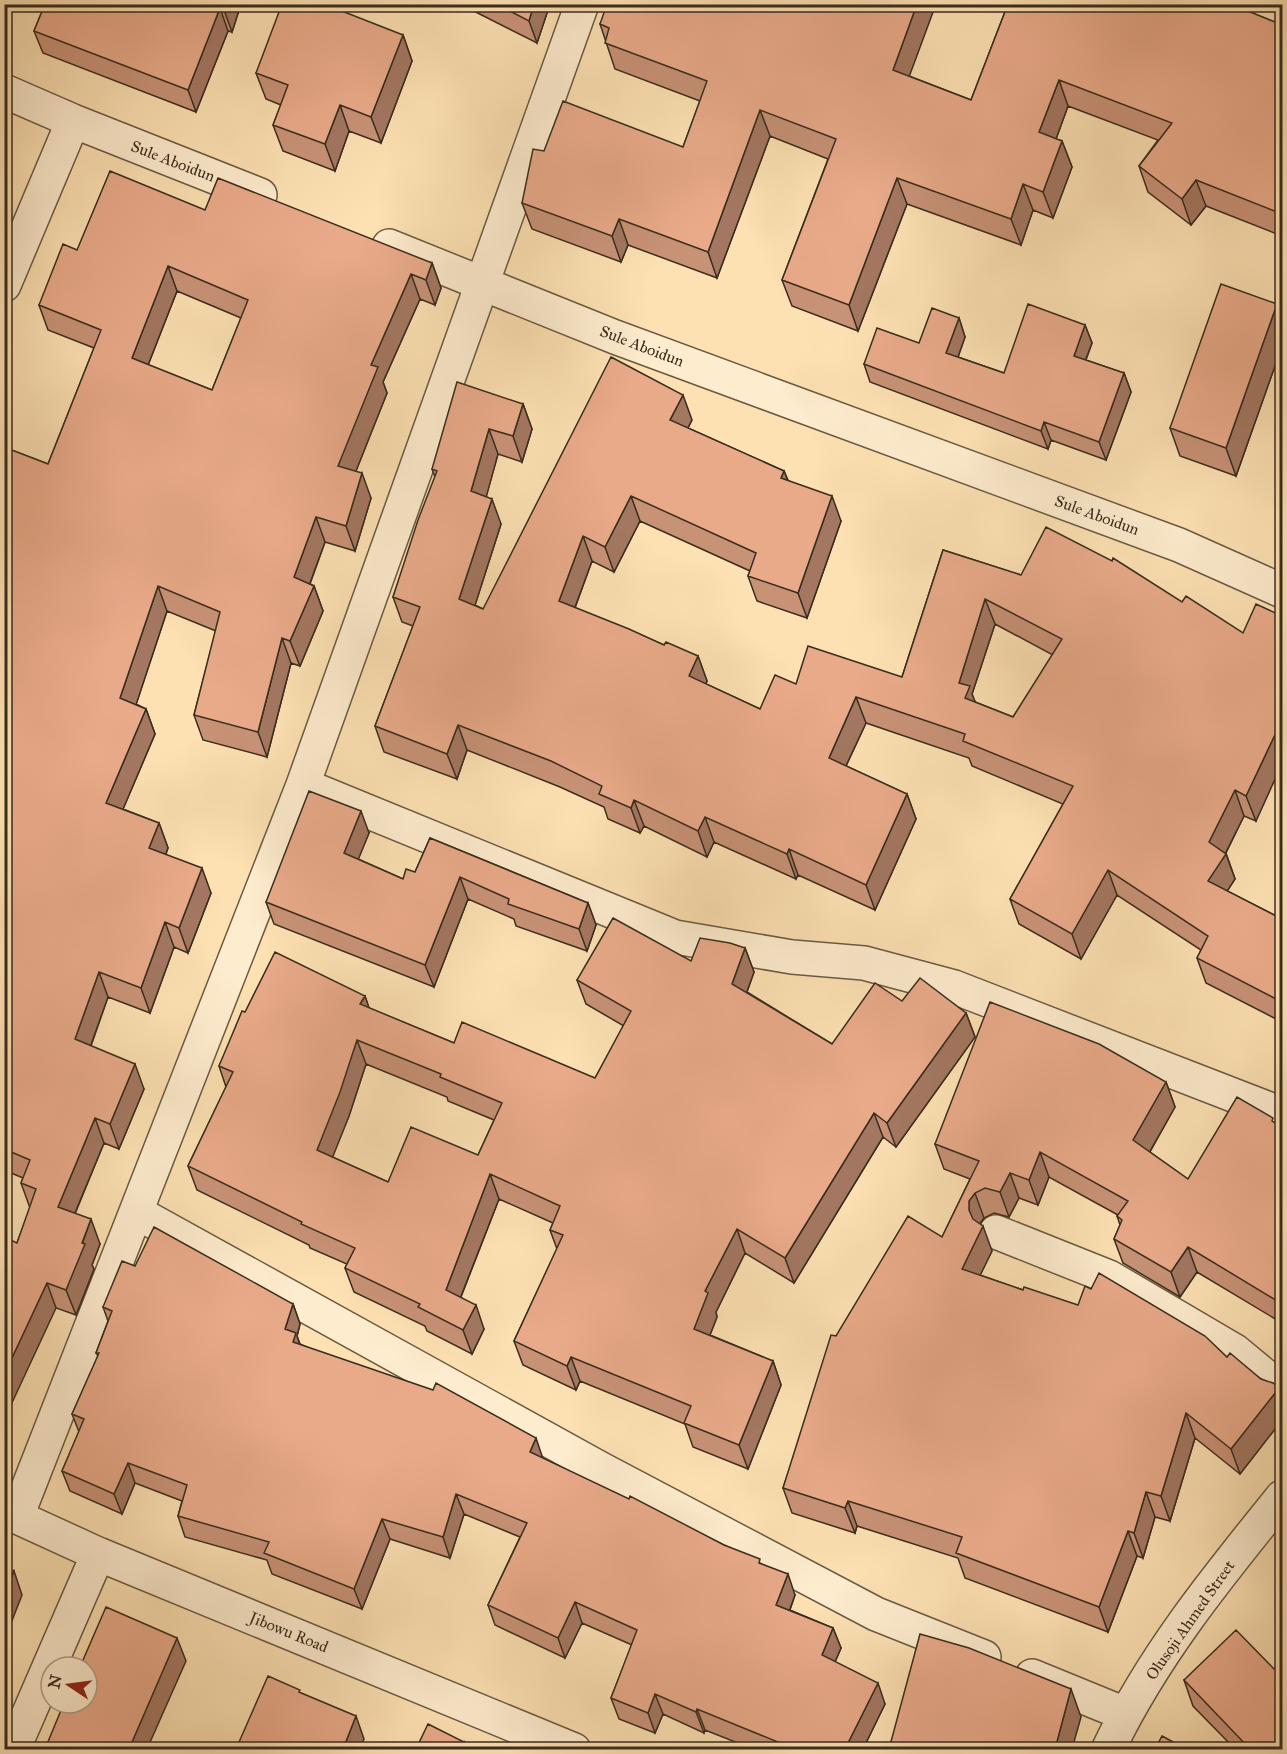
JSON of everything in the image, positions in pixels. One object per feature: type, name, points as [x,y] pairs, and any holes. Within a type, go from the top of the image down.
[{"type":"street","points":[[11,1513],[136,1212],[303,785],[582,4]]},
{"type":"street","name":"Sule Aboidun","points":[[4,91],[73,121],[283,204]]},
{"type":"street","points":[[4,285],[73,121]]},
{"type":"street","name":"Sule Aboidun","points":[[361,235],[615,337],[1179,545],[1282,591]]},
{"type":"street","points":[[303,785],[675,937],[792,957],[864,963],[954,987],[1282,1114]]},
{"type":"street","points":[[136,1212],[601,1468],[876,1614],[1125,1714]]},
{"type":"street","points":[[996,1232],[1109,1277],[1235,1351],[1282,1390]]},
{"type":"street","name":"Olusoji Ahmed Street","points":[[1108,1749],[1125,1714],[1207,1590],[1282,1497]]},
{"type":"street","name":"Jibowu Road","points":[[11,1513],[99,1554],[574,1749]]},
{"type":"street","points":[[13,1749],[99,1554]]},
{"type":"building","points":[[45,4],[226,4],[224,10],[220,8],[188,90],[34,31]]},
{"type":"building","points":[[282,4],[324,4],[403,35],[371,117],[340,105],[325,144],[273,125],[288,85],[256,73]]},
{"type":"building","points":[[496,4],[534,4],[529,21]]},
{"type":"building","points":[[607,4],[917,4],[893,70],[971,100],[1008,4],[1231,4],[1282,25],[1282,214],[1196,180],[1182,199],[1139,166],[1172,123],[1059,80],[1039,132],[1062,141],[1043,192],[1023,184],[1011,219],[897,178],[849,305],[782,280],[836,139],[760,110],[708,252],[619,219],[612,236],[522,203],[533,149],[544,151],[563,101],[683,147],[707,81],[605,43],[609,28],[600,24]]},
{"type":"building","points":[[110,171],[205,210],[218,178],[432,263],[426,280],[411,274],[371,365],[378,367],[338,466],[362,473],[346,526],[316,517],[294,577],[314,586],[290,641],[282,638],[258,732],[194,715],[220,612],[158,586],[120,698],[146,709],[106,803],[159,823],[149,848],[202,868],[179,928],[165,922],[141,988],[99,972],[75,1039],[135,1064],[110,1124],[95,1118],[58,1207],[91,1219],[82,1243],[85,1244],[66,1290],[47,1283],[4,1375],[4,1237],[17,1243],[36,1189],[21,1183],[30,1160],[4,1149],[4,447],[48,464],[101,330],[39,305],[63,244],[77,250]],"holes":[[[168,266],[248,300],[212,390],[132,358]]]},
{"type":"building","points":[[1221,284],[1277,304],[1226,448],[1170,428]]},
{"type":"building","points":[[1028,304],[1085,325],[1074,356],[1124,373],[1099,442],[1044,422],[1041,431],[864,364],[877,328],[919,343],[932,308],[959,318],[946,353],[1004,373]]},
{"type":"building","points":[[611,357],[683,395],[670,420],[784,471],[781,478],[832,496],[798,593],[748,576],[756,553],[631,496],[605,547],[583,536],[559,601],[664,645],[666,642],[698,656],[689,676],[760,709],[775,675],[796,684],[808,646],[902,677],[943,550],[1021,575],[1046,527],[1112,561],[1113,558],[1182,602],[1186,596],[1243,633],[1256,604],[1282,616],[1282,720],[1246,796],[1235,790],[1209,842],[1226,854],[1208,881],[1282,919],[1282,1002],[1197,958],[1208,936],[1108,870],[1072,934],[1010,899],[1073,786],[963,741],[965,734],[856,697],[829,758],[907,794],[866,885],[789,849],[787,854],[705,817],[698,831],[634,800],[631,808],[599,794],[602,786],[551,761],[458,725],[447,754],[375,726],[420,607],[393,597],[437,471],[432,469],[457,382],[523,404],[513,436],[489,429],[471,491],[492,499],[459,599],[483,609]],"holes":[[[985,599],[1062,639],[1013,717],[965,698],[970,686],[959,683]]]},
{"type":"building","points":[[309,791],[361,811],[344,853],[403,879],[406,869],[415,872],[430,838],[588,903],[579,929],[508,904],[509,899],[460,877],[425,965],[266,902]]},
{"type":"building","points":[[613,918],[691,961],[700,938],[745,948],[732,984],[832,1044],[875,983],[902,1001],[920,978],[966,1013],[887,1123],[874,1113],[785,1258],[737,1229],[705,1291],[708,1293],[694,1329],[773,1361],[739,1445],[684,1423],[691,1406],[571,1357],[567,1366],[514,1341],[563,1235],[550,1230],[560,1206],[490,1174],[446,1290],[476,1305],[463,1330],[418,1307],[420,1304],[345,1268],[355,1248],[301,1224],[302,1222],[188,1166],[233,1072],[219,1066],[242,1011],[245,1012],[275,952],[365,996],[360,1004],[454,1043],[462,1022],[595,1078],[631,1011],[577,980]],"holes":[[[357,1040],[441,1074],[440,1077],[502,1103],[478,1155],[411,1127],[388,1182],[317,1150]]]},
{"type":"building","points":[[990,1002],[1099,1044],[1166,1082],[1133,1140],[1188,1179],[1237,1097],[1273,1118],[1272,1121],[1282,1127],[1282,1304],[1188,1247],[1171,1272],[1114,1239],[1122,1220],[1117,1216],[1128,1201],[1040,1152],[1029,1180],[1010,1173],[1000,1192],[985,1188],[975,1193],[969,1201],[969,1210],[973,1219],[983,1226],[962,1269],[1023,1290],[1024,1287],[1078,1305],[1085,1286],[1091,1289],[1099,1273],[1205,1336],[1227,1357],[1230,1353],[1261,1379],[1279,1388],[1231,1449],[1186,1413],[1161,1496],[1146,1492],[1134,1533],[1128,1531],[1099,1607],[956,1553],[962,1537],[848,1501],[845,1508],[783,1488],[831,1335],[836,1336],[908,1216],[942,1237],[979,1161],[935,1144]]},
{"type":"building","points":[[154,1227],[293,1304],[285,1329],[296,1333],[293,1342],[433,1390],[436,1383],[536,1438],[530,1452],[629,1499],[630,1496],[724,1545],[760,1559],[759,1563],[788,1574],[776,1605],[833,1628],[822,1655],[878,1683],[845,1749],[795,1749],[655,1694],[648,1713],[611,1698],[637,1630],[575,1602],[558,1638],[488,1605],[527,1523],[456,1494],[443,1537],[382,1519],[354,1589],[264,1553],[269,1542],[178,1516],[187,1485],[128,1463],[114,1494],[62,1471],[84,1419],[72,1414],[99,1353],[96,1353],[112,1311],[103,1307],[122,1261],[135,1266]]},
{"type":"building","points":[[4,1567],[14,1571],[4,1595]]},
{"type":"building","points":[[106,1607],[177,1638],[129,1749],[45,1749],[59,1715],[99,1715],[99,1655],[85,1655]]},
{"type":"building","points":[[1236,1630],[1274,1669],[1282,1660],[1282,1749],[1250,1749],[1184,1680]]},
{"type":"building","points":[[920,1634],[969,1648],[1071,1689],[1055,1749],[889,1749]]},
{"type":"building","points":[[268,1676],[356,1716],[343,1749],[236,1749]]},
{"type":"building","points":[[428,1724],[464,1742],[460,1749],[416,1749]]},
{"type":"building","points":[[1162,1736],[1186,1749],[1155,1749]]}]
